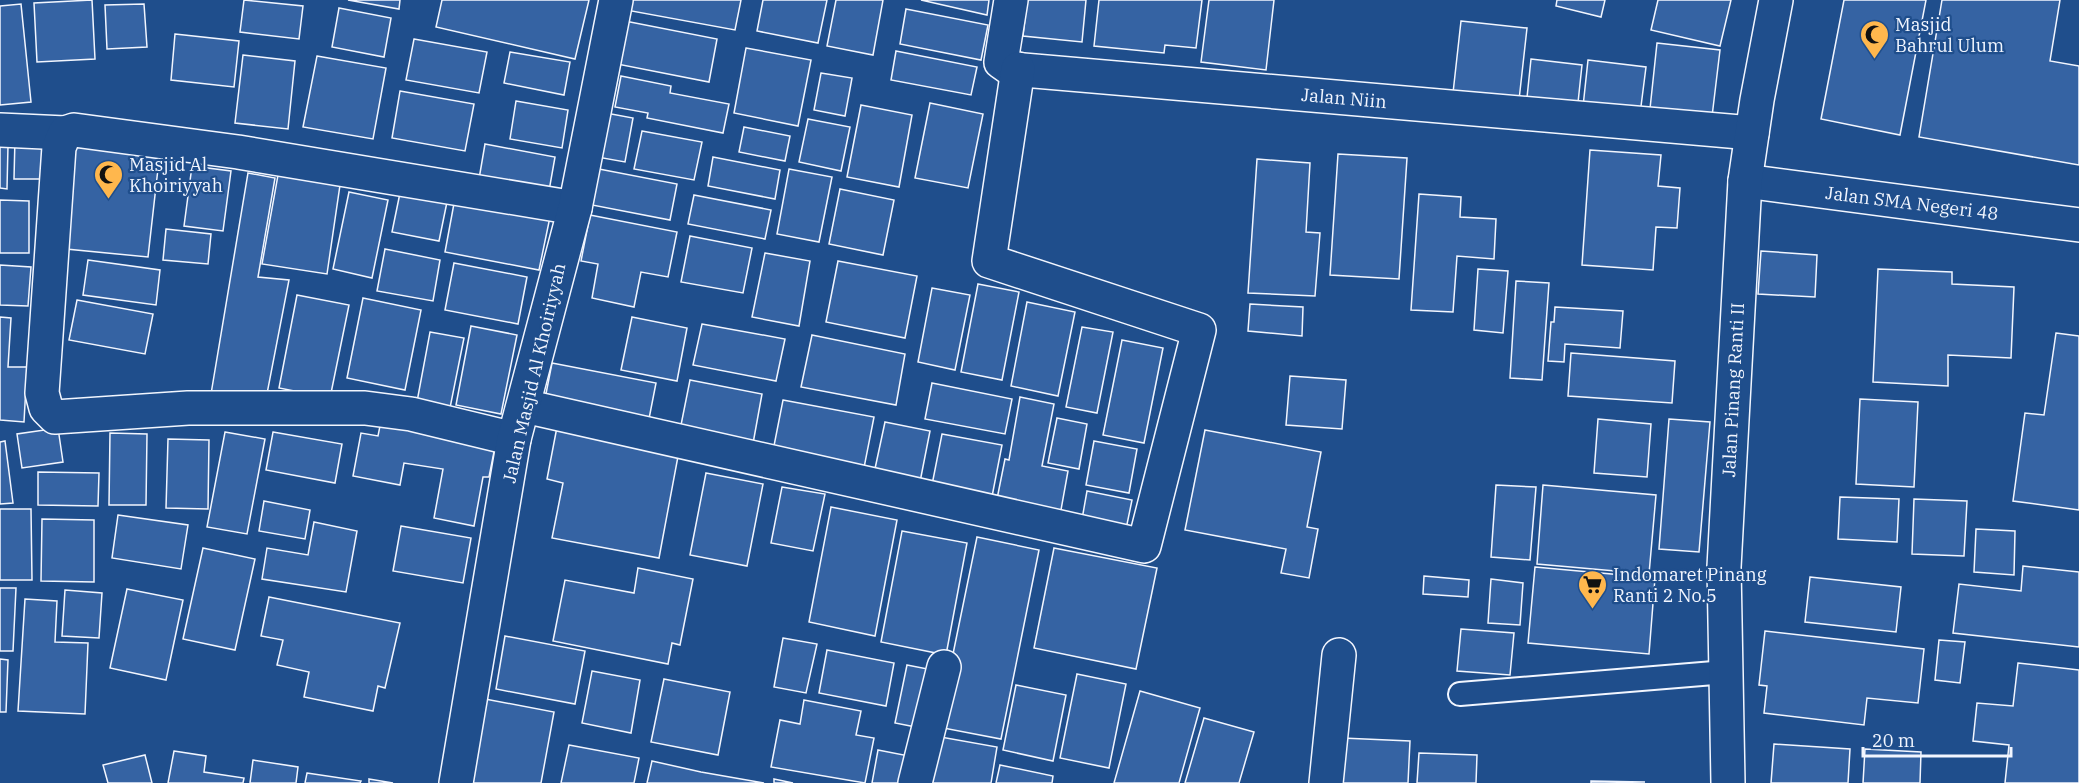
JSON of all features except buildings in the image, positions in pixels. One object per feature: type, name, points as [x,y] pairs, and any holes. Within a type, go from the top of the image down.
[{"type":"street","name":"Jalan Masjid Al Khoiriyyah","points":[[456,783],[514,439],[574,208],[616,0]]},
{"type":"street","points":[[524,406],[1144,546],[1199,330],[989,261],[1018,69],[1005,66],[1001,62],[1011,0]]},
{"type":"street","name":"Jalan Pinang Ranti II","points":[[1728,783],[1724,567],[1745,181],[1776,0]]},
{"type":"street","name":"Jalan Niin","points":[[1018,69],[1752,133]]},
{"type":"street","points":[[0,130],[65,133],[74,130],[238,152],[574,208]]},
{"type":"street","points":[[65,133],[59,147],[55,184],[42,393],[46,408],[55,417],[188,408],[365,408],[411,414],[514,439]]},
{"type":"street","name":"Jalan SMA Negeri 48","points":[[1745,181],[2079,225]]},
{"type":"street","points":[[1326,783],[1339,655]]},
{"type":"street","points":[[915,783],[945,667]]},
{"type":"lane","points":[[1460,694],[1726,672]]},
{"type":"place","name":"Masjid Bahrul Ulum","points":[[1874,60]]},
{"type":"place","name":"Masjid Al Khoiriyyah","points":[[108,200]]},
{"type":"place","name":"Indomaret Pinang Ranti 2 No.5","points":[[1592,610]]}]
